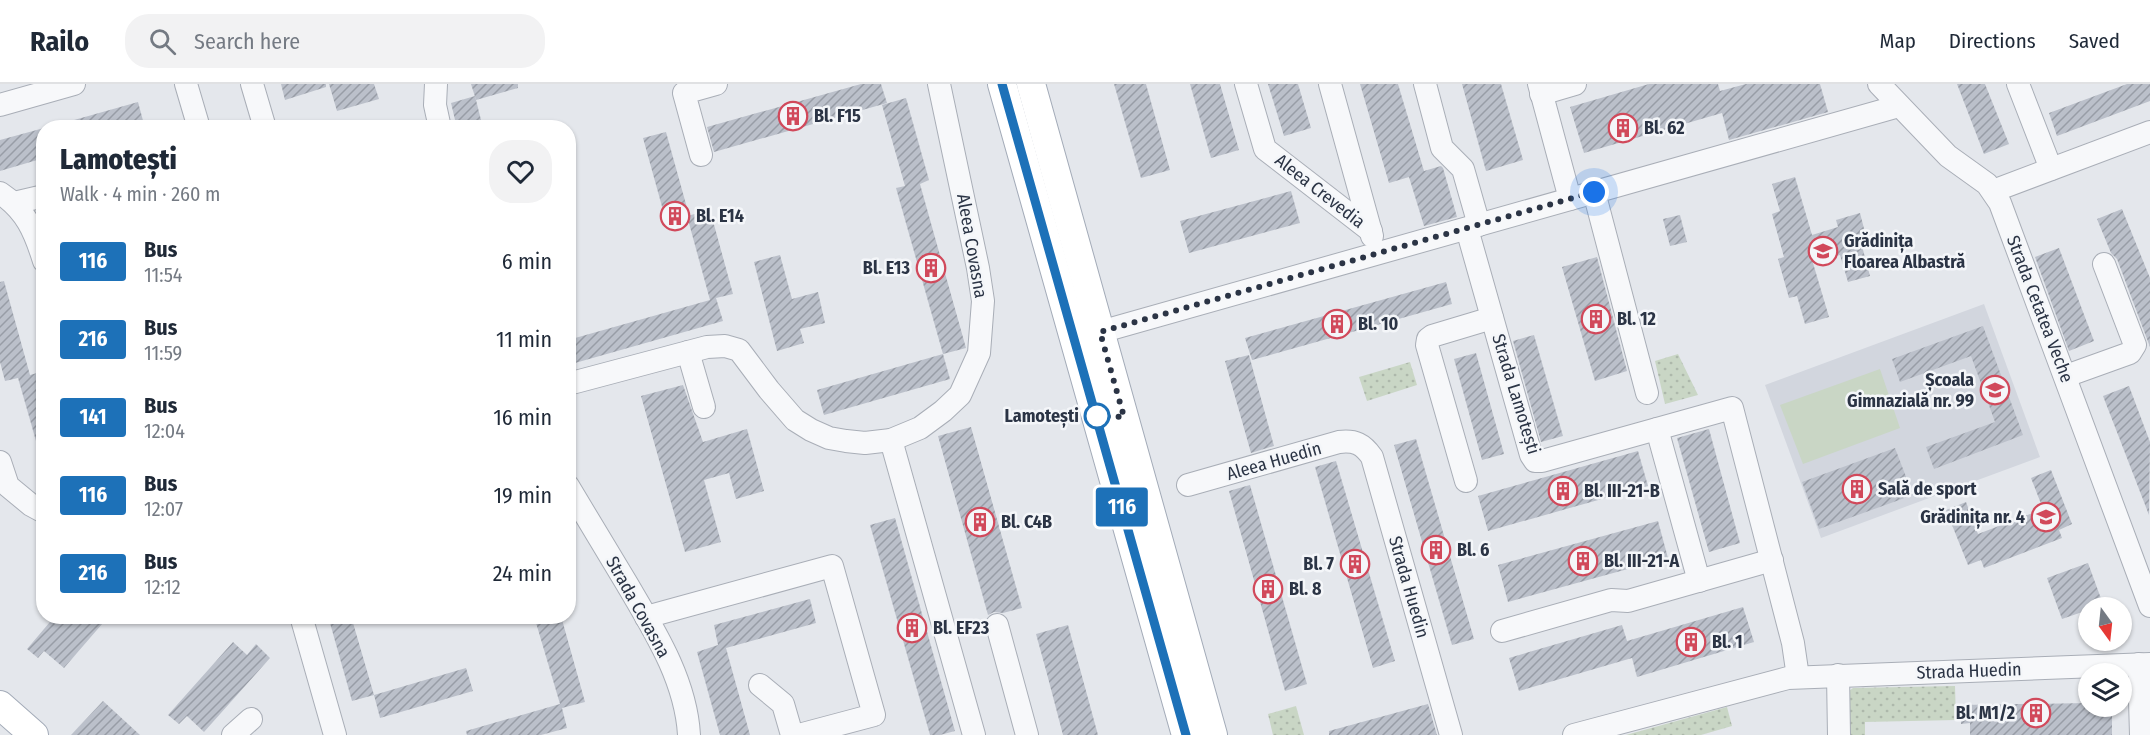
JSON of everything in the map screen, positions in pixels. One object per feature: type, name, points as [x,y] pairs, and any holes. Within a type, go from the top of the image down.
[{"type":"main road","points":[[1002,84],[1186,735]]},
{"type":"main road","points":[[1031,84],[1213,735]]},
{"type":"main road","points":[[0,705],[34,735]]},
{"type":"street","points":[[0,105],[74,84]]},
{"type":"street","points":[[186,84],[197,120]]},
{"type":"street","points":[[252,84],[263,120]]},
{"type":"street","points":[[436,84],[435,105],[438,120]]},
{"type":"street","points":[[701,155],[680,88],[716,84]]},
{"type":"street","name":"Aleea Covasna","points":[[576,382],[707,347],[725,346],[739,351],[795,420],[830,438],[865,443],[891,440],[920,428],[944,411],[960,395],[971,373],[980,343],[983,301],[939,84]]},
{"type":"street","name":"Aleea Crevedia","points":[[1246,84],[1265,149],[1371,231]]},
{"type":"street","points":[[1330,84],[1377,254]]},
{"type":"street","name":"Strada Lamotești","points":[[1425,84],[1442,148],[1463,169],[1492,318],[1535,461],[1657,429]]},
{"type":"street","points":[[1570,199],[1540,89],[1575,84]]},
{"type":"street","name":"Strada Cetatea Veche","points":[[1879,84],[1948,156],[1993,190],[2006,218],[2144,573],[2150,606]]},
{"type":"street","points":[[2018,84],[2050,169]]},
{"type":"street","points":[[1100,332],[1899,106]]},
{"type":"street","points":[[1993,190],[2150,132]]},
{"type":"street","points":[[1594,192],[1647,393]]},
{"type":"street","points":[[7,198],[36,196]]},
{"type":"street","points":[[7,198],[36,238]]},
{"type":"street","points":[[2066,376],[2130,353],[2134,345],[2104,264]]},
{"type":"street","points":[[1466,481],[1427,345],[1428,339],[1432,336],[1492,318]]},
{"type":"street","points":[[688,352],[704,407]]},
{"type":"street","points":[[1698,581],[1657,429],[1732,408],[1793,643],[1798,677]]},
{"type":"street","points":[[891,440],[974,735]]},
{"type":"street","name":"Aleea Huedin","points":[[1188,485],[1339,442],[1349,441],[1360,444]]},
{"type":"street","name":"Strada Huedin","points":[[1360,444],[1372,457],[1451,735]]},
{"type":"street","points":[[0,462],[8,486],[36,508]]},
{"type":"street","name":"Strada Covasna","points":[[576,499],[646,617],[669,663],[682,695],[689,735]]},
{"type":"street","points":[[1502,631],[1611,600],[1628,601],[1772,560]]},
{"type":"street","points":[[646,617],[832,566],[874,715],[799,735]]},
{"type":"street","points":[[303,624],[335,735]]},
{"type":"street","points":[[997,625],[1027,735]]},
{"type":"street","name":"Strada Huedin","points":[[1574,735],[1774,680],[1798,677],[2145,664],[2141,735]]},
{"type":"street","points":[[1838,675],[1839,735]]},
{"type":"street","points":[[760,685],[783,704],[792,735]]},
{"type":"street","points":[[233,735],[251,719]]},
{"type":"shaded area","name":"Școala Gimnazială nr. 99","points":[[1984,304],[2040,457],[1821,538],[1765,385]]},
{"type":"green space","points":[[1678,354],[1698,395],[1665,404],[1655,361]]},
{"type":"green space","points":[[1410,362],[1417,385],[1367,401],[1359,377]]},
{"type":"green space","points":[[1880,369],[1900,428],[1803,464],[1780,405]]},
{"type":"green space","points":[[1955,686],[1956,720],[1865,722],[1865,735],[1847,735],[1849,691],[1853,688]]},
{"type":"green space","points":[[1296,706],[1304,735],[1273,735],[1268,714]]},
{"type":"green space","points":[[1727,707],[1732,726],[1701,735],[1626,735]]},
{"type":"building","points":[[281,84],[326,84],[326,87],[285,100]]},
{"type":"building","points":[[329,84],[374,84],[379,99],[337,111]]},
{"type":"building","points":[[471,84],[518,84],[518,88],[476,100]]},
{"type":"building","name":"Bl. F15","points":[[861,84],[881,84],[887,103],[714,152],[707,127]]},
{"type":"building","points":[[1114,84],[1146,84],[1170,170],[1141,178]]},
{"type":"building","points":[[1190,84],[1220,84],[1239,150],[1211,158]]},
{"type":"building","points":[[1268,84],[1298,84],[1311,128],[1284,136]]},
{"type":"building","points":[[1360,84],[1398,84],[1424,171],[1441,166],[1443,168],[1457,217],[1424,226],[1409,177],[1389,183]]},
{"type":"building","points":[[1462,84],[1501,84],[1523,160],[1486,171]]},
{"type":"building","name":"Bl. 62","points":[[1649,84],[1718,84],[1720,91],[1746,84],[1820,84],[1828,112],[1729,140],[1722,113],[1584,153],[1570,107]]},
{"type":"building","points":[[1957,84],[1985,84],[2009,144],[1984,154]]},
{"type":"building","points":[[2127,84],[2150,84],[2150,101],[2057,136],[2049,113]]},
{"type":"building","points":[[475,96],[481,120],[455,120],[451,103]]},
{"type":"building","name":"Bl. E13","points":[[906,98],[929,180],[920,184],[966,348],[943,354],[896,188],[905,186],[882,105]]},
{"type":"building","points":[[138,102],[143,120],[74,120]]},
{"type":"building","points":[[36,130],[36,160],[0,171],[0,140]]},
{"type":"building","points":[[666,132],[689,215],[666,221],[643,138]]},
{"type":"building","name":"Grădinița Floarea Albastră","points":[[1795,177],[1812,235],[1838,227],[1836,220],[1860,213],[1868,244],[1862,246],[1870,276],[1848,282],[1840,255],[1813,263],[1829,317],[1805,324],[1797,296],[1789,298],[1778,259],[1784,257],[1772,214],[1780,211],[1772,184]]},
{"type":"building","points":[[1291,191],[1300,223],[1189,253],[1180,221]]},
{"type":"building","points":[[2122,209],[2150,278],[2150,347],[2117,259],[2111,253],[2097,219]]},
{"type":"building","points":[[710,210],[733,294],[716,298],[723,321],[576,363],[576,338],[710,300],[687,216]]},
{"type":"building","points":[[1680,215],[1687,242],[1670,246],[1663,219]]},
{"type":"building","points":[[2059,248],[2094,341],[2069,351],[2035,257]]},
{"type":"building","points":[[780,255],[792,299],[818,292],[825,323],[800,329],[804,343],[777,351],[754,262]]},
{"type":"building","name":"Bl. 12","points":[[1597,257],[1627,371],[1595,381],[1562,267]]},
{"type":"building","points":[[4,281],[30,375],[36,373],[36,441],[18,378],[5,381],[0,362],[0,282]]},
{"type":"building","name":"Bl. 10","points":[[1446,282],[1452,304],[1252,360],[1245,338]]},
{"type":"building","points":[[1983,326],[2023,435],[1934,469],[1926,447],[1995,422],[1971,356],[1900,382],[1892,359]]},
{"type":"building","points":[[1534,335],[1563,436],[1541,442],[1513,341]]},
{"type":"building","points":[[1476,353],[1504,454],[1482,460],[1454,359]]},
{"type":"building","points":[[943,354],[950,379],[824,415],[817,390]]},
{"type":"building","points":[[1249,355],[1274,446],[1251,453],[1225,361]]},
{"type":"building","points":[[683,385],[703,442],[747,429],[764,491],[736,499],[729,473],[704,480],[721,542],[685,552],[641,396]]},
{"type":"building","points":[[2129,386],[2150,442],[2149,515],[2103,396]]},
{"type":"building","name":"Bl. C4B","points":[[971,427],[1022,608],[988,615],[938,436]]},
{"type":"building","points":[[1709,429],[1740,543],[1709,552],[1677,438]]},
{"type":"building","name":"Bl. 6","points":[[1416,439],[1474,639],[1452,645],[1394,445]]},
{"type":"building","name":"Sală de sport","points":[[1895,448],[1913,495],[1819,529],[1802,482]]},
{"type":"building","name":"Bl. III-21-B","points":[[1638,451],[1648,486],[1488,531],[1478,496]]},
{"type":"building","name":"Bl. 7","points":[[1336,461],[1395,661],[1373,668],[1315,467]]},
{"type":"building","name":"Grădinița nr. 4","points":[[2051,470],[2072,524],[2059,530],[2062,538],[1984,568],[1981,560],[1968,565],[1946,510],[1966,502],[1978,534],[2043,509],[2031,478]]},
{"type":"building","name":"Bl. 8","points":[[1250,485],[1307,684],[1285,691],[1229,491]]},
{"type":"building","name":"Bl. EF23","points":[[895,518],[955,731],[940,735],[930,735],[870,525]]},
{"type":"building","name":"Bl. III-21-A","points":[[1658,521],[1668,558],[1508,602],[1498,565]]},
{"type":"building","points":[[2088,563],[2100,597],[2078,597],[2078,613],[2062,619],[2047,578]]},
{"type":"building","points":[[810,599],[816,623],[726,648],[750,735],[720,735],[697,652],[718,645],[714,625]]},
{"type":"building","points":[[1743,607],[1754,642],[1637,677],[1632,658],[1519,691],[1509,658],[1622,625],[1627,641]]},
{"type":"building","points":[[48,624],[102,624],[64,668],[44,651],[38,658],[27,649]]},
{"type":"building","points":[[330,624],[353,624],[374,695],[352,701]]},
{"type":"building","points":[[536,624],[563,624],[585,702],[562,708],[567,728],[541,735],[467,735],[466,731],[560,704]]},
{"type":"building","points":[[1068,625],[1098,735],[1063,735],[1036,634]]},
{"type":"building","points":[[233,642],[247,655],[256,644],[270,658],[204,732],[187,716],[179,724],[168,715]]},
{"type":"building","points":[[466,668],[473,691],[380,718],[374,695]]},
{"type":"building","points":[[103,701],[140,735],[71,735]]},
{"type":"building","name":"Bl. M1/2","points":[[2078,703],[2078,717],[2112,717],[2112,735],[1970,735],[1970,723],[1961,724],[1961,705]]},
{"type":"building","points":[[1428,704],[1437,735],[1329,735],[1329,731]]},
{"type":"bus line","name":"116","points":[[1002,84],[1186,735]]},
{"type":"place","name":"Bl. F15","points":[[793,116]]},
{"type":"place","name":"Bl. 62","points":[[1623,128]]},
{"type":"place","name":"Bl. E14","points":[[675,216]]},
{"type":"place","name":"Grădinița Floarea Albastră","points":[[1823,251]]},
{"type":"place","name":"Bl. E13","points":[[931,268]]},
{"type":"place","name":"Bl. 12","points":[[1596,319]]},
{"type":"place","name":"Bl. 10","points":[[1337,324]]},
{"type":"place","name":"Școala Gimnazială nr. 99","points":[[1995,390]]},
{"type":"place","name":"Lamotești","points":[[1097,416]]},
{"type":"place","name":"Sală de sport","points":[[1857,489]]},
{"type":"place","name":"Bl. III-21-B","points":[[1563,491]]},
{"type":"place","name":"Grădinița nr. 4","points":[[2046,517]]},
{"type":"place","name":"Bl. C4B","points":[[980,522]]},
{"type":"place","name":"Bl. 6","points":[[1436,550]]},
{"type":"place","name":"Bl. III-21-A","points":[[1583,561]]},
{"type":"place","name":"Bl. 7","points":[[1355,564]]},
{"type":"place","name":"Bl. 8","points":[[1268,589]]},
{"type":"place","name":"Bl. EF23","points":[[912,628]]},
{"type":"place","name":"Bl. 1","points":[[1691,642]]},
{"type":"place","name":"Bl. M1/2","points":[[2036,713]]},
{"type":"route","points":[[1097,416],[1124,417],[1100,332],[1594,192]]}]
